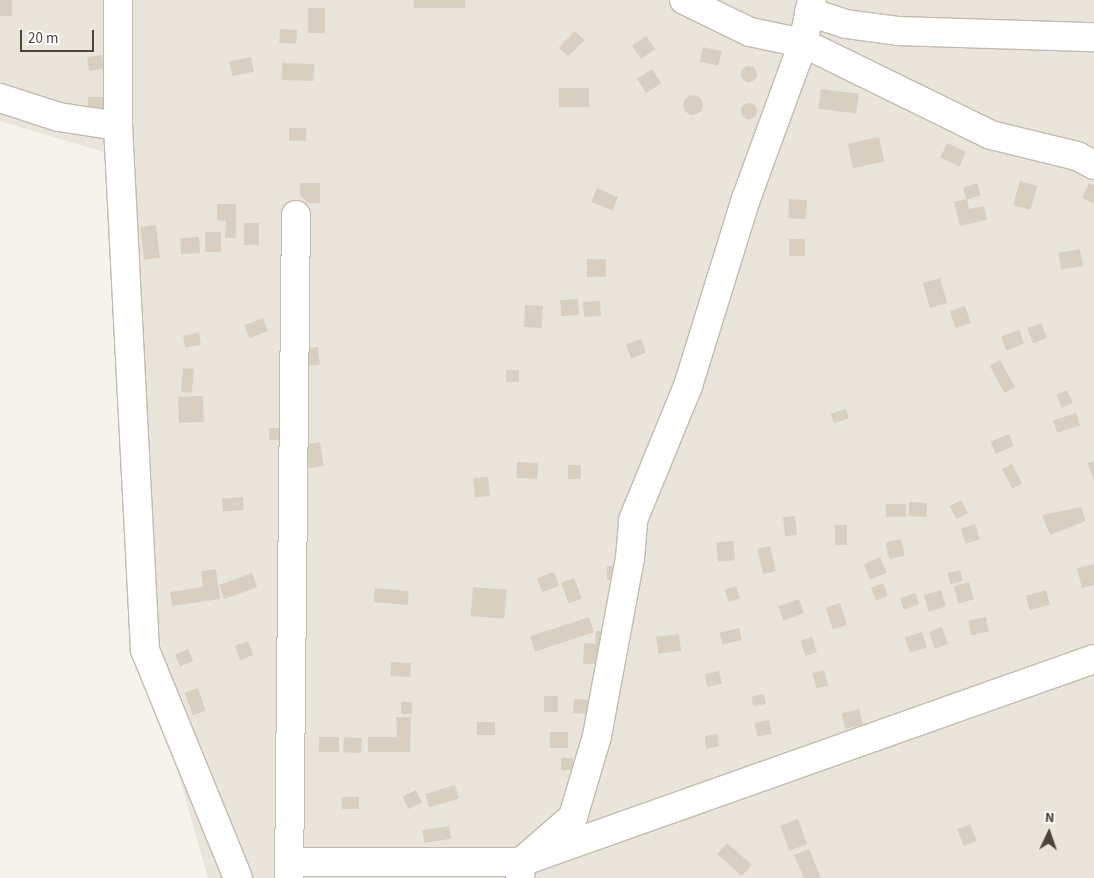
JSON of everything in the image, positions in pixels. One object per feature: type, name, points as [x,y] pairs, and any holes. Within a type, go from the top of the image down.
[{"type":"street","points":[[118,0],[118,126],[145,650],[238,878]]},
{"type":"street","points":[[684,0],[750,32],[802,43],[991,135],[1077,156],[1094,165]]},
{"type":"street","points":[[521,870],[572,818],[597,736],[633,520],[688,386],[746,199],[802,43],[810,6],[846,24],[898,31],[1094,37]]},
{"type":"street","points":[[0,98],[59,117],[118,126]]},
{"type":"street","points":[[296,215],[289,870],[521,870],[1094,659]]},
{"type":"shaded area","points":[[0,0],[1094,0],[1094,878],[208,878],[156,695],[107,153],[0,121]]},
{"type":"building","points":[[0,0],[12,0],[12,16],[0,16]]},
{"type":"building","points":[[414,0],[465,0],[465,8],[414,8]]},
{"type":"building","points":[[308,8],[325,8],[325,33],[308,33]]},
{"type":"building","points":[[280,29],[297,30],[296,44],[279,43]]},
{"type":"building","points":[[575,31],[584,40],[568,56],[559,47]]},
{"type":"building","points":[[646,36],[655,49],[641,59],[632,46]]},
{"type":"building","points":[[703,47],[722,51],[718,66],[700,62]]},
{"type":"building","points":[[102,55],[104,69],[89,71],[87,57]]},
{"type":"building","points":[[251,57],[254,72],[232,76],[229,61]]},
{"type":"building","points":[[282,63],[314,64],[313,81],[281,80]]},
{"type":"building","points":[[749,66],[755,68],[757,74],[755,80],[749,82],[743,80],[741,74],[743,68]]},
{"type":"building","points":[[652,69],[661,83],[646,93],[637,79]]},
{"type":"building","points":[[559,88],[589,88],[589,107],[559,107]]},
{"type":"building","points":[[821,89],[859,94],[856,113],[819,109]]},
{"type":"building","points":[[693,95],[700,98],[703,105],[700,112],[693,115],[686,112],[683,105],[686,98]]},
{"type":"building","points":[[88,97],[108,97],[108,112],[88,112]]},
{"type":"building","points":[[749,103],[755,105],[757,111],[755,117],[749,119],[743,117],[741,111],[743,105]]},
{"type":"building","points":[[289,128],[306,128],[306,141],[289,141]]},
{"type":"building","points":[[879,137],[884,161],[853,168],[848,144]]},
{"type":"building","points":[[947,143],[966,152],[959,166],[940,158]]},
{"type":"building","points":[[1020,181],[1037,186],[1030,210],[1013,205]]},
{"type":"building","points":[[300,183],[320,183],[320,203],[308,203],[300,195]]},
{"type":"building","points":[[977,183],[981,195],[967,200],[963,188]]},
{"type":"building","points":[[1089,183],[1094,185],[1094,204],[1082,198]]},
{"type":"building","points":[[597,188],[618,197],[612,211],[591,202]]},
{"type":"building","points":[[789,199],[807,200],[806,219],[788,218]]},
{"type":"building","points":[[967,199],[969,209],[984,206],[987,220],[960,226],[954,202]]},
{"type":"building","points":[[217,204],[236,204],[236,238],[225,238],[226,221],[217,220]]},
{"type":"building","points":[[244,223],[259,223],[259,245],[244,245]]},
{"type":"building","points":[[156,225],[160,258],[144,260],[140,227]]},
{"type":"building","points":[[205,232],[221,232],[221,252],[205,252]]},
{"type":"building","points":[[199,237],[200,253],[181,254],[180,238]]},
{"type":"building","points":[[789,239],[805,239],[805,256],[789,256]]},
{"type":"building","points":[[1080,249],[1083,266],[1061,270],[1058,253]]},
{"type":"building","points":[[587,259],[606,259],[606,277],[587,277]]},
{"type":"building","points":[[940,278],[947,303],[930,308],[923,283]]},
{"type":"building","points":[[578,299],[579,315],[561,316],[560,300]]},
{"type":"building","points":[[600,301],[601,316],[584,317],[583,302]]},
{"type":"building","points":[[525,305],[543,306],[542,328],[524,327]]},
{"type":"building","points":[[965,306],[971,323],[956,328],[950,311]]},
{"type":"building","points":[[263,318],[268,331],[249,338],[244,325]]},
{"type":"building","points":[[1041,323],[1047,338],[1033,343],[1027,329]]},
{"type":"building","points":[[1019,330],[1024,344],[1006,351],[1001,336]]},
{"type":"building","points":[[199,333],[201,345],[185,347],[183,336]]},
{"type":"building","points":[[641,339],[646,353],[631,359],[626,344]]},
{"type":"building","points":[[318,347],[320,365],[306,366],[304,348]]},
{"type":"building","points":[[1000,360],[1015,387],[1005,393],[990,366]]},
{"type":"building","points":[[183,368],[194,369],[192,393],[181,392]]},
{"type":"building","points":[[506,370],[519,370],[519,382],[506,382]]},
{"type":"building","points":[[1067,390],[1073,403],[1062,408],[1056,395]]},
{"type":"building","points":[[203,396],[204,422],[179,423],[178,397]]},
{"type":"building","points":[[846,409],[849,419],[834,423],[831,414]]},
{"type":"building","points":[[1076,413],[1080,425],[1057,433],[1053,420]]},
{"type":"building","points":[[269,428],[282,428],[282,440],[269,440]]},
{"type":"building","points":[[1009,434],[1014,446],[996,454],[991,442]]},
{"type":"building","points":[[320,442],[324,466],[309,468],[305,444]]},
{"type":"building","points":[[1094,461],[1094,480],[1087,463]]},
{"type":"building","points":[[517,462],[538,463],[537,479],[516,478]]},
{"type":"building","points":[[1012,464],[1022,484],[1012,489],[1002,469]]},
{"type":"building","points":[[568,465],[581,465],[581,479],[568,479]]},
{"type":"building","points":[[488,477],[490,496],[475,497],[473,479]]},
{"type":"building","points":[[243,497],[244,510],[223,511],[222,498]]},
{"type":"building","points":[[961,500],[968,513],[957,519],[950,506]]},
{"type":"building","points":[[909,502],[927,503],[926,517],[908,516]]},
{"type":"building","points":[[886,504],[906,504],[906,517],[886,517]]},
{"type":"building","points":[[1081,507],[1086,521],[1050,535],[1042,515]]},
{"type":"building","points":[[795,516],[797,535],[785,536],[783,517]]},
{"type":"building","points":[[975,524],[980,539],[966,544],[961,529]]},
{"type":"building","points":[[835,525],[847,525],[847,545],[835,545]]},
{"type":"building","points":[[901,539],[905,556],[889,559],[885,543]]},
{"type":"building","points":[[733,541],[735,560],[718,562],[716,543]]},
{"type":"building","points":[[770,546],[776,571],[763,574],[757,549]]},
{"type":"building","points":[[880,557],[887,573],[870,580],[864,564]]},
{"type":"building","points":[[1094,564],[1094,585],[1082,588],[1077,568]]},
{"type":"building","points":[[607,566],[620,566],[620,580],[607,580]]},
{"type":"building","points":[[216,569],[220,599],[172,606],[170,592],[203,587],[201,571]]},
{"type":"building","points":[[960,570],[963,581],[950,584],[947,573]]},
{"type":"building","points":[[554,572],[559,586],[542,592],[537,578]]},
{"type":"building","points":[[252,573],[257,587],[224,599],[219,585]]},
{"type":"building","points":[[574,578],[582,599],[569,604],[561,583]]},
{"type":"building","points":[[969,582],[974,599],[959,604],[954,586]]},
{"type":"building","points":[[883,583],[888,596],[876,601],[871,588]]},
{"type":"building","points":[[736,586],[740,598],[729,602],[725,590]]},
{"type":"building","points":[[473,587],[507,590],[504,619],[470,616]]},
{"type":"building","points":[[375,588],[409,591],[408,605],[374,602]]},
{"type":"building","points":[[941,590],[946,606],[929,612],[924,595]]},
{"type":"building","points":[[1046,590],[1050,604],[1030,610],[1026,596]]},
{"type":"building","points":[[915,593],[919,604],[904,610],[900,598]]},
{"type":"building","points":[[799,599],[804,613],[783,621],[778,607]]},
{"type":"building","points":[[840,603],[847,625],[833,630],[826,608]]},
{"type":"building","points":[[589,617],[594,632],[535,651],[530,636]]},
{"type":"building","points":[[986,617],[989,632],[971,635],[968,620]]},
{"type":"building","points":[[942,627],[948,644],[935,649],[929,632]]},
{"type":"building","points":[[739,628],[742,640],[722,644],[720,633]]},
{"type":"building","points":[[596,631],[608,631],[607,664],[583,664],[584,643],[595,644]]},
{"type":"building","points":[[922,632],[927,647],[910,653],[905,638]]},
{"type":"building","points":[[679,634],[681,651],[658,654],[656,637]]},
{"type":"building","points":[[812,637],[817,652],[806,656],[801,641]]},
{"type":"building","points":[[248,641],[253,655],[240,660],[235,646]]},
{"type":"building","points":[[188,649],[193,661],[180,666],[175,654]]},
{"type":"building","points":[[391,662],[411,663],[410,677],[390,676]]},
{"type":"building","points":[[824,670],[828,685],[817,689],[812,673]]},
{"type":"building","points":[[719,671],[722,684],[707,687],[704,674]]},
{"type":"building","points":[[198,688],[206,711],[193,715],[185,693]]},
{"type":"building","points":[[764,694],[766,704],[753,706],[751,696]]},
{"type":"building","points":[[544,696],[558,696],[558,712],[544,712]]},
{"type":"building","points":[[574,699],[589,700],[588,714],[573,713]]},
{"type":"building","points":[[401,702],[412,702],[412,714],[401,714]]},
{"type":"building","points":[[859,709],[863,725],[845,729],[842,713]]},
{"type":"building","points":[[396,717],[411,717],[410,752],[368,752],[368,737],[397,737]]},
{"type":"building","points":[[769,720],[772,734],[757,737],[754,723]]},
{"type":"building","points":[[477,722],[495,722],[495,735],[477,735]]},
{"type":"building","points":[[550,732],[568,732],[568,748],[550,748]]},
{"type":"building","points":[[718,734],[719,746],[706,749],[705,736]]},
{"type":"building","points":[[319,737],[339,737],[339,752],[319,752]]},
{"type":"building","points":[[344,737],[362,738],[361,753],[343,752]]},
{"type":"building","points":[[561,758],[573,758],[573,770],[561,770]]},
{"type":"building","points":[[455,785],[459,798],[429,807],[425,794]]},
{"type":"building","points":[[416,790],[422,803],[408,809],[402,796]]},
{"type":"building","points":[[342,797],[359,797],[359,809],[342,809]]},
{"type":"building","points":[[798,819],[807,844],[789,851],[780,825]]},
{"type":"building","points":[[970,824],[977,841],[964,846],[957,829]]},
{"type":"building","points":[[449,826],[451,839],[424,843],[422,830]]},
{"type":"building","points":[[727,843],[752,865],[742,876],[717,854]]},
{"type":"building","points":[[809,849],[821,878],[804,878],[794,855]]}]
